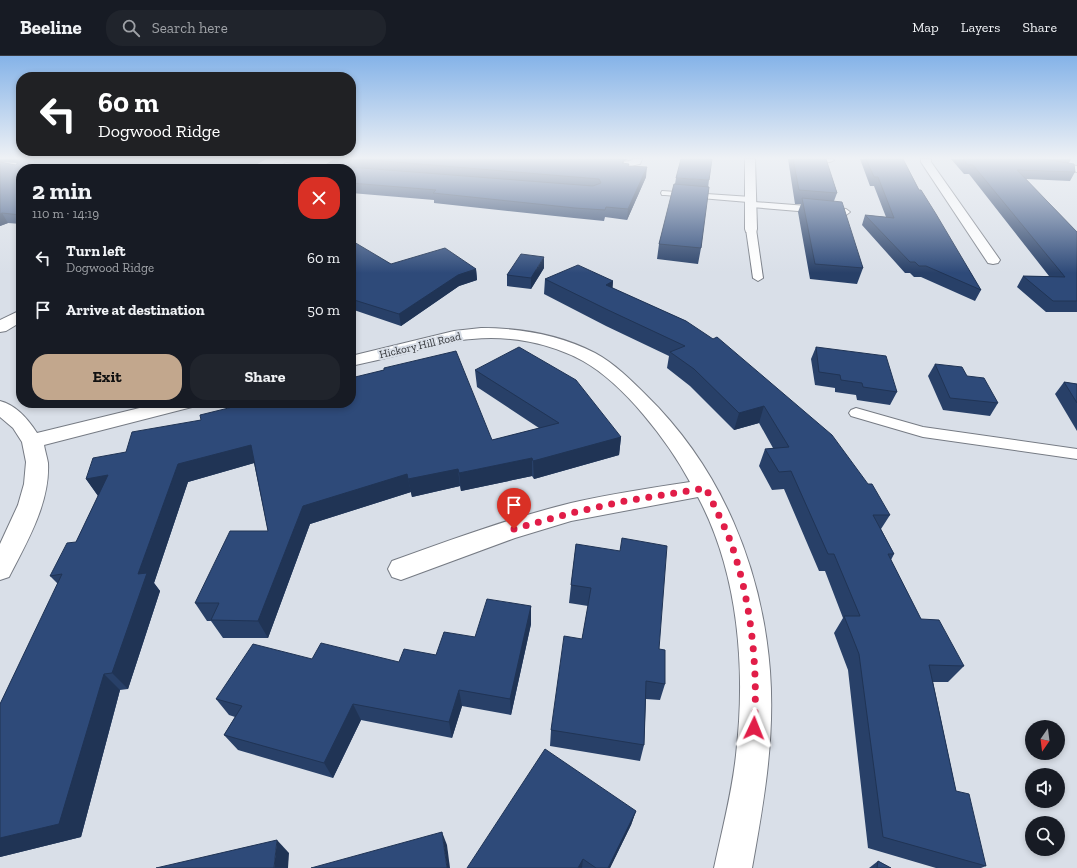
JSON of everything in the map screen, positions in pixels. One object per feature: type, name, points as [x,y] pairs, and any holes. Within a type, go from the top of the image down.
[{"type":"street","points":[[751,197],[751,229]]},
{"type":"street","points":[[950,197],[993,260]]},
{"type":"street","points":[[0,327],[16,318]]},
{"type":"street","name":"Hickory Hill Road","points":[[356,360],[443,338],[474,333],[491,324],[550,342],[590,358],[612,373],[643,402],[672,436],[706,488],[728,536],[745,593],[752,637],[756,713],[752,772],[733,868]]},
{"type":"street","points":[[0,407],[11,413],[25,429],[32,441],[37,460],[36,486],[26,516],[0,569]]},
{"type":"street","points":[[32,441],[165,408]]},
{"type":"street","points":[[401,568],[486,537],[571,513],[625,501],[706,488]]},
{"type":"lane","points":[[702,197],[846,212]]},
{"type":"lane","points":[[751,229],[758,278]]},
{"type":"lane","points":[[856,413],[923,432],[1077,454]]},
{"type":"building","points":[[0,197],[16,197],[16,214],[0,214]]},
{"type":"building","points":[[470,197],[633,197],[628,209],[606,207],[605,210]]},
{"type":"building","points":[[671,197],[708,197],[701,248],[659,244]]},
{"type":"building","points":[[886,197],[925,197],[981,290],[926,266],[919,266],[915,262],[910,262],[865,215],[894,218]]},
{"type":"building","points":[[999,197],[1043,197],[1077,232],[1077,301],[1053,301],[1023,276],[1065,277]]},
{"type":"building","points":[[802,198],[842,202],[863,268],[815,264]]},
{"type":"building","points":[[356,243],[391,264],[445,248],[476,269],[458,275],[399,314],[356,301]]},
{"type":"building","points":[[521,254],[544,257],[531,278],[507,275]]},
{"type":"building","points":[[578,265],[613,281],[606,285],[686,321],[713,339],[717,337],[832,435],[868,484],[872,484],[890,515],[873,515],[894,554],[888,554],[921,619],[939,620],[964,666],[929,665],[956,791],[969,794],[986,866],[883,837],[859,654],[844,616],[860,616],[834,554],[828,554],[791,471],[779,472],[765,449],[789,447],[764,406],[739,413],[694,369],[670,352],[685,346],[545,279]]},
{"type":"building","points":[[519,347],[576,380],[621,437],[533,461],[532,458],[459,473],[458,469],[408,479],[407,474],[303,506],[258,621],[211,620],[219,603],[195,603],[230,531],[268,531],[251,445],[178,464],[138,574],[147,573],[112,673],[104,674],[59,824],[0,838],[0,704],[62,574],[50,576],[67,543],[76,542],[108,475],[86,479],[93,458],[126,452],[132,432],[201,420],[200,415],[229,408],[356,408],[356,377],[384,370],[384,368],[456,351],[492,440],[559,423],[475,370]]},
{"type":"building","points":[[816,347],[886,356],[897,392],[863,387],[862,383],[841,380],[840,375],[819,372]]},
{"type":"building","points":[[935,364],[962,367],[967,376],[984,378],[998,403],[950,398]]},
{"type":"building","points":[[1064,382],[1077,384],[1077,403]]},
{"type":"building","points":[[622,538],[667,546],[659,649],[665,650],[665,684],[646,681],[644,745],[551,730],[564,636],[582,639],[591,588],[571,585],[576,544],[620,551]]},
{"type":"building","points":[[487,599],[531,606],[510,699],[459,690],[449,722],[353,704],[324,763],[224,735],[242,706],[216,699],[253,644],[312,659],[321,643],[399,662],[404,649],[436,655],[444,632],[475,637]]},
{"type":"building","points":[[545,749],[636,811],[608,868],[596,868],[583,859],[578,868],[467,868]]},
{"type":"building","points":[[442,832],[447,868],[311,868]]},
{"type":"building","points":[[277,840],[274,868],[156,868]]},
{"type":"building","points":[[878,861],[891,868],[877,868]]},
{"type":"route","points":[[514,529],[571,513],[625,501],[706,488],[728,536],[745,593],[752,637],[756,713],[754,728]]}]
